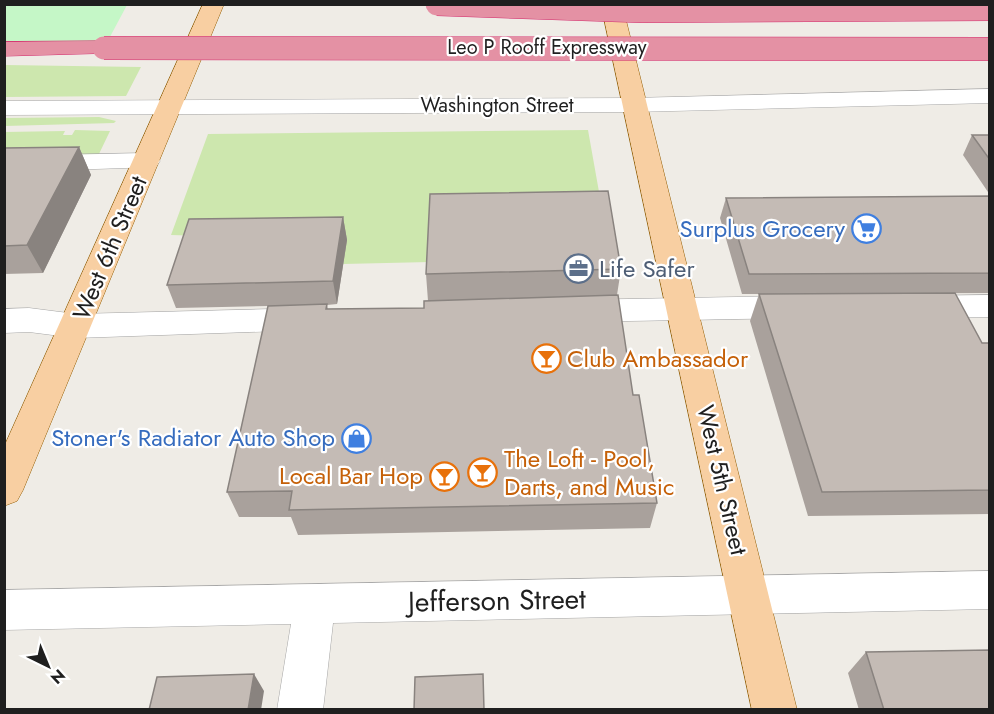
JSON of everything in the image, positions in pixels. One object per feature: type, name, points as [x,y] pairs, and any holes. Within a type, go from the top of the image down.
[{"type":"highway","name":"Leo P Rooff Expressway","points":[[437,4],[642,10],[990,9]]},
{"type":"highway","name":"Leo P Rooff Expressway","points":[[4,49],[990,49]]},
{"type":"main road","name":"West 6th Street","points":[[4,490],[214,4]]},
{"type":"main road","name":"West 5th Street","points":[[611,4],[632,105],[750,595],[775,710]]},
{"type":"street","name":"Washington Street","points":[[4,108],[632,105],[990,96]]},
{"type":"street","points":[[4,164],[147,161]]},
{"type":"street","points":[[885,307],[990,306]]},
{"type":"street","points":[[540,312],[826,307]]},
{"type":"street","points":[[4,321],[29,320],[76,326],[339,318]]},
{"type":"street","name":"Jefferson Street","points":[[4,610],[990,590]]},
{"type":"street","points":[[300,710],[315,604]]},
{"type":"green space","points":[[4,5],[127,5],[104,48],[5,49]]},
{"type":"green space","points":[[5,65],[141,67],[126,96],[5,97]]},
{"type":"green space","points":[[99,117],[116,121],[114,123],[5,126],[5,118]]},
{"type":"green space","points":[[75,130],[110,131],[98,156],[5,157],[4,132],[65,131],[63,135],[72,135]]},
{"type":"green space","points":[[588,130],[604,220],[430,262],[343,264],[346,240],[171,235],[208,134]]},
{"type":"building","points":[[972,135],[990,135],[990,160]]},
{"type":"building","points":[[79,147],[27,245],[4,246],[4,148]]},
{"type":"building","points":[[608,191],[621,269],[426,274],[430,194]]},
{"type":"building","points":[[990,196],[990,273],[749,274],[726,198]]},
{"type":"building","points":[[343,217],[333,281],[167,285],[189,219]]},
{"type":"building","points":[[955,293],[982,343],[990,343],[990,490],[822,492],[759,294]]},
{"type":"building","points":[[618,295],[633,395],[639,395],[657,503],[289,510],[292,491],[227,492],[268,306],[327,304],[326,309],[424,308],[424,301]]},
{"type":"building","points":[[990,650],[990,710],[884,710],[866,652]]},
{"type":"building","points":[[254,674],[248,710],[149,710],[157,677]]},
{"type":"building","points":[[483,674],[484,710],[414,710],[415,677]]},
{"type":"place","name":"Surplus Grocery","points":[[866,229]]},
{"type":"place","name":"Life Safer","points":[[578,269]]},
{"type":"place","name":"Club Ambassador","points":[[546,359]]},
{"type":"place","name":"Stoner's Radiator Auto Shop","points":[[356,438]]},
{"type":"place","name":"The Loft - Pool, Darts, and Music","points":[[483,473]]},
{"type":"place","name":"Local Bar Hop","points":[[444,476]]}]
